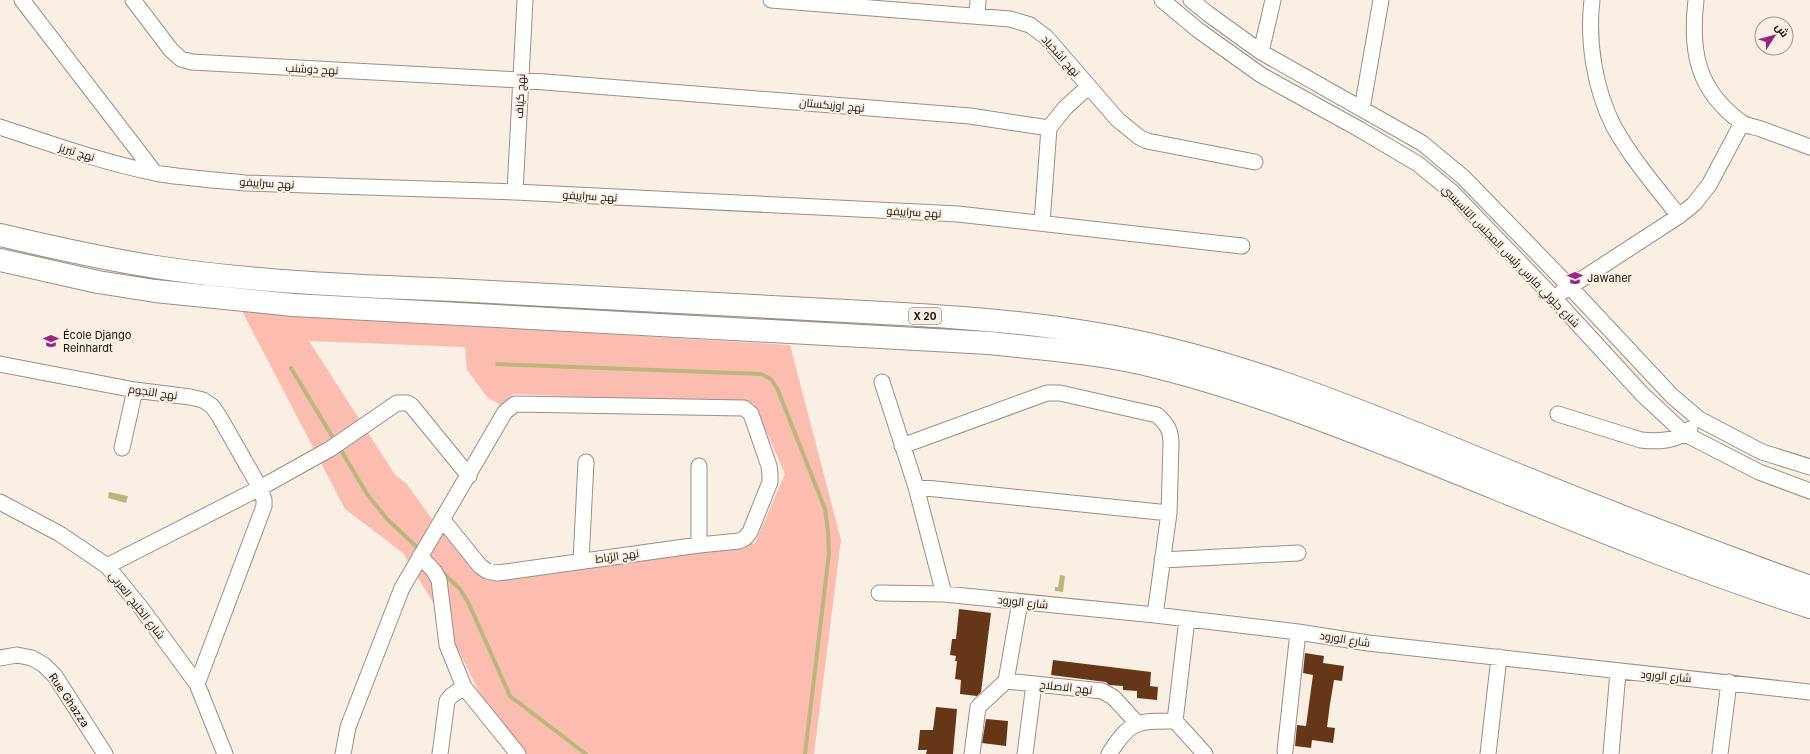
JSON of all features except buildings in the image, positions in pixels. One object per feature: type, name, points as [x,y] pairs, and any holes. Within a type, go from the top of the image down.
[{"type":"highway","name":"X 20","points":[[4,235],[158,267],[295,282],[990,320],[1087,332],[1161,346],[1244,370],[1373,415],[1625,517],[1810,587]]},
{"type":"highway","name":"X 20","points":[[3,261],[98,282],[155,291],[293,305],[989,343],[1076,353],[1155,367],[1238,390],[1345,429],[1689,566],[1810,607]]},
{"type":"street","points":[[22,0],[155,173]]},
{"type":"street","name":"نهج دوشنب","points":[[134,0],[178,57],[192,62],[520,80]]},
{"type":"street","name":"نهج كياف","points":[[515,192],[525,0]]},
{"type":"street","name":"نهج اشخباد","points":[[771,0],[977,16],[1010,20],[1030,25],[1046,37],[1118,120],[1139,137],[1147,141],[1255,162]]},
{"type":"street","points":[[977,16],[978,0]]},
{"type":"street","name":"شارع جلولي فارس رئيس المجلس التاسيسي","points":[[1162,0],[1198,30],[1261,75],[1359,128],[1418,164],[1451,191],[1554,298],[1642,394],[1685,434],[1759,472],[1810,491]]},
{"type":"street","name":"شارع جلولي فارس رئيس المجلس التاسيسي","points":[[1191,0],[1261,52],[1422,143],[1463,177],[1570,287],[1672,396],[1699,419],[1762,452],[1810,467]]},
{"type":"street","points":[[1261,52],[1273,0]]},
{"type":"street","points":[[1362,109],[1381,0]]},
{"type":"street","points":[[1592,0],[1590,11],[1593,53],[1599,90],[1614,126],[1633,157],[1678,216]]},
{"type":"street","points":[[1696,0],[1693,25],[1696,59],[1703,79],[1717,99],[1742,123],[1810,147]]},
{"type":"street","name":"نهج اوزبكستان","points":[[520,80],[970,116],[1049,128]]},
{"type":"street","points":[[1042,223],[1049,128],[1065,108],[1088,86]]},
{"type":"street","points":[[1554,298],[1694,204],[1709,185],[1742,123]]},
{"type":"street","name":"نهج تبريز","points":[[0,128],[94,157],[155,173]]},
{"type":"street","name":"نهج سراييفو","points":[[155,173],[245,183],[515,192],[958,214],[1242,246]]},
{"type":"street","name":"نهج النجوم","points":[[0,364],[135,390],[203,400],[212,406],[260,488]]},
{"type":"street","points":[[882,382],[916,487],[944,594]]},
{"type":"street","points":[[122,448],[135,390]]},
{"type":"street","points":[[902,446],[1047,393],[1060,393],[1157,415],[1165,422],[1172,433],[1169,513],[1155,615]]},
{"type":"street","points":[[107,566],[260,488],[330,449],[397,404],[403,402],[411,405],[469,476],[410,572],[395,601],[348,727],[343,754]]},
{"type":"street","name":"نهج الرّباط","points":[[442,520],[480,566],[487,571],[498,573],[699,544],[739,541],[745,538],[750,532],[770,482],[770,466],[751,414],[744,408],[515,404],[505,412],[469,476]]},
{"type":"street","points":[[1558,414],[1641,440],[1664,440],[1685,434],[1699,419]]},
{"type":"street","points":[[581,561],[586,462]]},
{"type":"street","points":[[699,466],[699,544]]},
{"type":"street","points":[[916,487],[1169,513]]},
{"type":"street","points":[[198,684],[263,512],[264,500],[260,488]]},
{"type":"street","name":"شارع الخليج العربي","points":[[0,502],[60,534],[107,566],[142,609],[198,684],[225,754]]},
{"type":"street","points":[[1162,560],[1298,553]]},
{"type":"street","points":[[420,556],[434,570],[438,580],[447,645],[464,687],[518,754]]},
{"type":"street","name":"شارع الورود","points":[[879,593],[944,594],[1155,615],[1298,632],[1368,643],[1618,672],[1729,682],[1810,692]]},
{"type":"street","points":[[972,754],[978,707],[1006,681],[1020,602]]},
{"type":"street","points":[[1187,619],[1175,721],[1200,752]]},
{"type":"street","points":[[1284,751],[1298,632]]},
{"type":"street","name":"Rue Ghazza","points":[[0,658],[17,656],[32,658],[44,665],[55,676],[105,754]]},
{"type":"street","points":[[1488,754],[1499,657]]},
{"type":"street","points":[[1611,754],[1618,672]]},
{"type":"street","name":"نهج الاصلاح","points":[[1006,681],[1102,691],[1113,697],[1137,723]]},
{"type":"street","points":[[1720,754],[1729,682]]},
{"type":"street","points":[[1025,754],[1034,684]]},
{"type":"street","points":[[440,754],[447,701],[450,696],[464,687]]},
{"type":"street","points":[[1109,754],[1126,731],[1137,723],[1152,721],[1175,721]]},
{"type":"shaded area","points":[[242,311],[790,345],[841,540],[814,754],[525,754],[479,692],[443,619],[403,553],[345,509]],"holes":[[[309,341],[465,347],[467,370],[488,398],[501,405],[513,394],[754,404],[785,474],[755,543],[486,579],[435,523],[406,483],[396,476]]]},
{"type":"shaded area","points":[[109,492],[128,496],[126,503],[108,498]]},
{"type":"shaded area","points":[[1060,575],[1065,576],[1063,592],[1055,591],[1055,587],[1058,587]]},
{"type":"waterway","points":[[497,364],[761,374],[771,379],[777,388],[825,509],[828,531],[829,553],[805,754]]},
{"type":"waterway","points":[[291,368],[335,441]]},
{"type":"waterway","points":[[339,447],[367,494],[387,519],[421,551]]},
{"type":"waterway","points":[[440,570],[460,589],[469,604],[510,696],[586,754]]},
{"type":"place","name":"Jawaher","points":[[1575,278]]},
{"type":"place","name":"École Django Reinhardt","points":[[51,341]]}]
